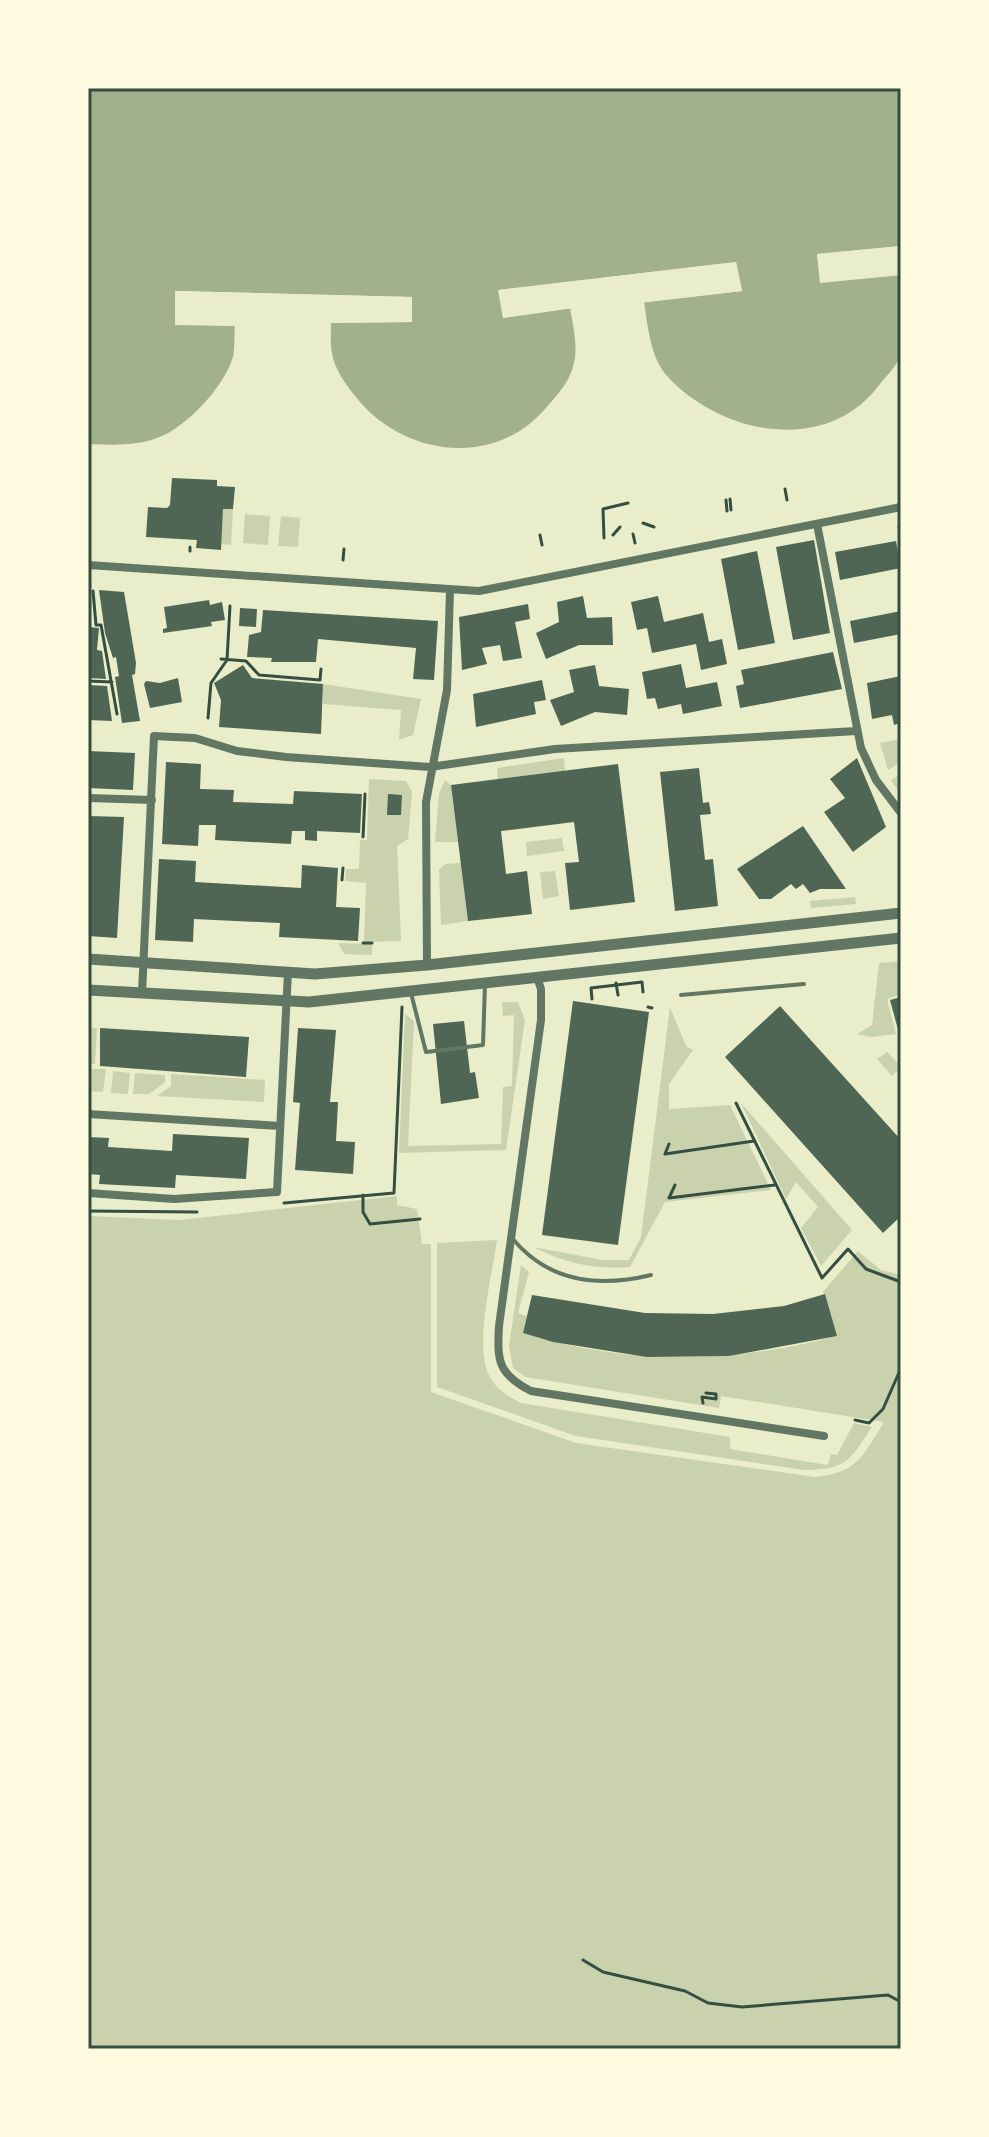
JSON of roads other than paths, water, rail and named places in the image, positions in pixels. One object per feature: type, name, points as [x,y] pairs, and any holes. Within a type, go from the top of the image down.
[{"type":"street","points":[[88,565],[479,591],[901,507]]},
{"type":"street","points":[[817,524],[856,731],[876,780],[901,813]]},
{"type":"street","points":[[427,965],[424,840],[430,767],[447,690],[450,591]]},
{"type":"street","points":[[142,993],[154,736],[195,738],[237,751],[286,757],[430,767],[555,749],[856,731]]},
{"type":"street","points":[[88,798],[152,800]]},
{"type":"street","points":[[88,959],[315,974],[427,965],[901,913]]},
{"type":"street","points":[[88,990],[309,1002],[901,938]]},
{"type":"street","points":[[88,1193],[174,1199],[277,1192],[288,972]]},
{"type":"street","points":[[537,977],[541,989],[541,1020],[497,1353],[503,1370],[512,1381],[531,1391],[824,1436]]},
{"type":"street","points":[[88,1114],[280,1126]]},
{"type":"lane","points":[[410,991],[426,1052],[483,1045],[485,983]]},
{"type":"lane","points":[[681,995],[804,984]]},
{"type":"lane","points":[[512,1238],[530,1260],[575,1279],[603,1281],[651,1275]]}]
